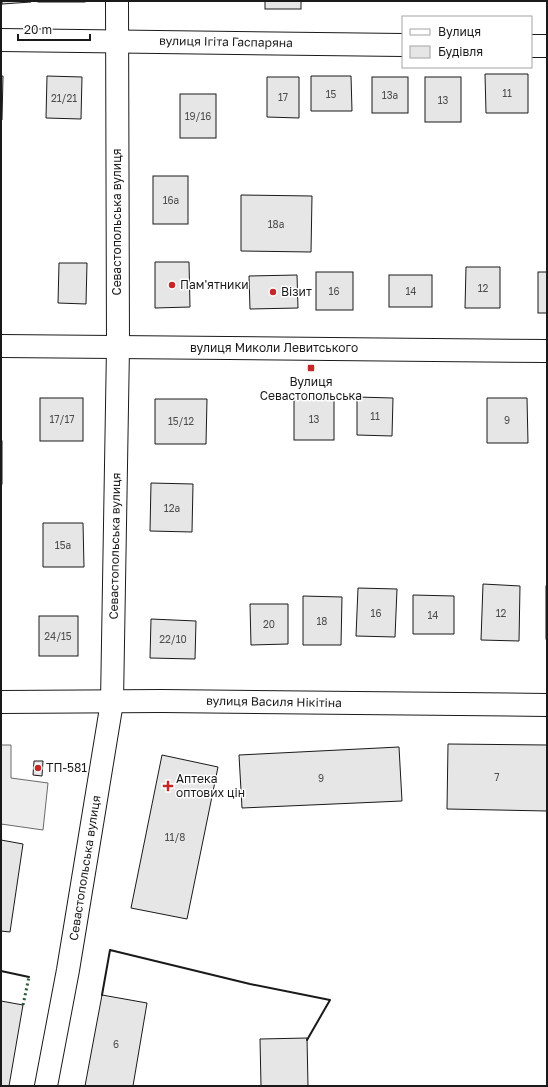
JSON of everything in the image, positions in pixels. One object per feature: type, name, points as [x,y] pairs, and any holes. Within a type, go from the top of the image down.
[{"type":"street","name":"Севастопольська вулиця","points":[[46,1086],[68,970],[112,702],[118,347],[117,1]]},
{"type":"street","name":"вулиця Ігіта Гаспаряна","points":[[1,40],[402,45]]},
{"type":"street","points":[[532,46],[547,46]]},
{"type":"street","name":"вулиця Миколи Левитського","points":[[1,346],[547,351]]},
{"type":"street","name":"вулиця Василя Нікітіна","points":[[1,702],[547,705]]},
{"type":"shaded area","points":[[1,745],[11,745],[11,778],[48,783],[43,830],[1,824]]},
{"type":"building","points":[[2,1],[31,1],[31,2],[2,4]]},
{"type":"building","points":[[85,1],[85,2],[38,2]]},
{"type":"building","points":[[265,1],[301,1],[301,9],[265,9]]},
{"type":"building","points":[[485,74],[528,74],[528,113],[486,113]]},
{"type":"building","points":[[1,76],[3,76],[2,120],[1,120]]},
{"type":"building","points":[[47,76],[82,77],[81,119],[46,118]]},
{"type":"building","points":[[311,76],[351,76],[352,111],[311,111]]},
{"type":"building","points":[[267,77],[299,77],[299,118],[267,117]]},
{"type":"building","points":[[372,77],[408,77],[408,113],[372,113]]},
{"type":"building","points":[[425,77],[461,77],[461,122],[425,122]]},
{"type":"building","points":[[180,94],[216,94],[216,138],[180,138]]},
{"type":"building","points":[[153,176],[188,176],[188,224],[153,224]]},
{"type":"building","points":[[241,195],[312,196],[311,252],[241,251]]},
{"type":"building","name":"Пам'ятники","points":[[155,262],[189,262],[190,307],[155,308]]},
{"type":"building","points":[[59,263],[87,263],[86,304],[58,303]]},
{"type":"building","points":[[466,267],[500,267],[500,308],[465,308]]},
{"type":"building","points":[[316,272],[353,272],[353,310],[316,310]]},
{"type":"building","points":[[538,272],[547,272],[547,313],[538,313]]},
{"type":"building","name":"Візит","points":[[297,275],[298,308],[250,309],[249,276]]},
{"type":"building","points":[[389,275],[432,275],[432,307],[389,307]]},
{"type":"building","points":[[357,397],[393,398],[392,436],[357,435]]},
{"type":"building","points":[[40,398],[83,398],[83,441],[40,441]]},
{"type":"building","points":[[294,398],[334,398],[334,440],[294,440]]},
{"type":"building","points":[[487,398],[527,398],[528,443],[487,443]]},
{"type":"building","points":[[155,399],[207,399],[206,444],[155,444]]},
{"type":"building","points":[[2,441],[2,484],[1,484]]},
{"type":"building","points":[[151,483],[193,484],[192,532],[150,531]]},
{"type":"building","points":[[43,523],[83,523],[84,567],[43,567]]},
{"type":"building","points":[[483,584],[520,586],[519,641],[481,640]]},
{"type":"building","points":[[547,586],[547,639],[546,639]]},
{"type":"building","points":[[358,588],[397,589],[395,637],[356,636]]},
{"type":"building","points":[[413,595],[454,596],[454,634],[413,634]]},
{"type":"building","points":[[303,596],[342,597],[341,645],[303,645]]},
{"type":"building","points":[[250,604],[288,604],[288,644],[251,645]]},
{"type":"building","points":[[39,616],[78,616],[78,656],[39,656]]},
{"type":"building","points":[[151,619],[196,621],[195,659],[150,658]]},
{"type":"building","points":[[448,744],[547,745],[547,811],[447,809]]},
{"type":"building","points":[[399,747],[402,801],[242,808],[239,755]]},
{"type":"building","points":[[162,755],[218,767],[187,919],[131,908]]},
{"type":"building","name":"ТП-581","points":[[34,761],[43,761],[42,776],[33,775]]},
{"type":"building","points":[[1,840],[23,844],[10,932],[1,931]]},
{"type":"building","points":[[102,995],[147,1003],[133,1086],[85,1086]]},
{"type":"building","points":[[1,1001],[23,1005],[9,1086],[1,1086]]},
{"type":"building","points":[[307,1038],[308,1086],[261,1086],[260,1039]]},
{"type":"hedge","points":[[23,1005],[29,977]]},
{"type":"wall","points":[[102,995],[110,950],[250,984],[330,1000],[307,1040]]},
{"type":"wall","points":[[1,971],[29,977]]},
{"type":"place","name":"Пам'ятники","points":[[172,285]]},
{"type":"place","name":"Візит","points":[[273,292]]},
{"type":"place","name":"Вулиця Севастопольська","points":[[311,368]]},
{"type":"place","name":"ТП-581","points":[[38,768]]},
{"type":"place","name":"Аптека оптових цін","points":[[168,786]]}]
